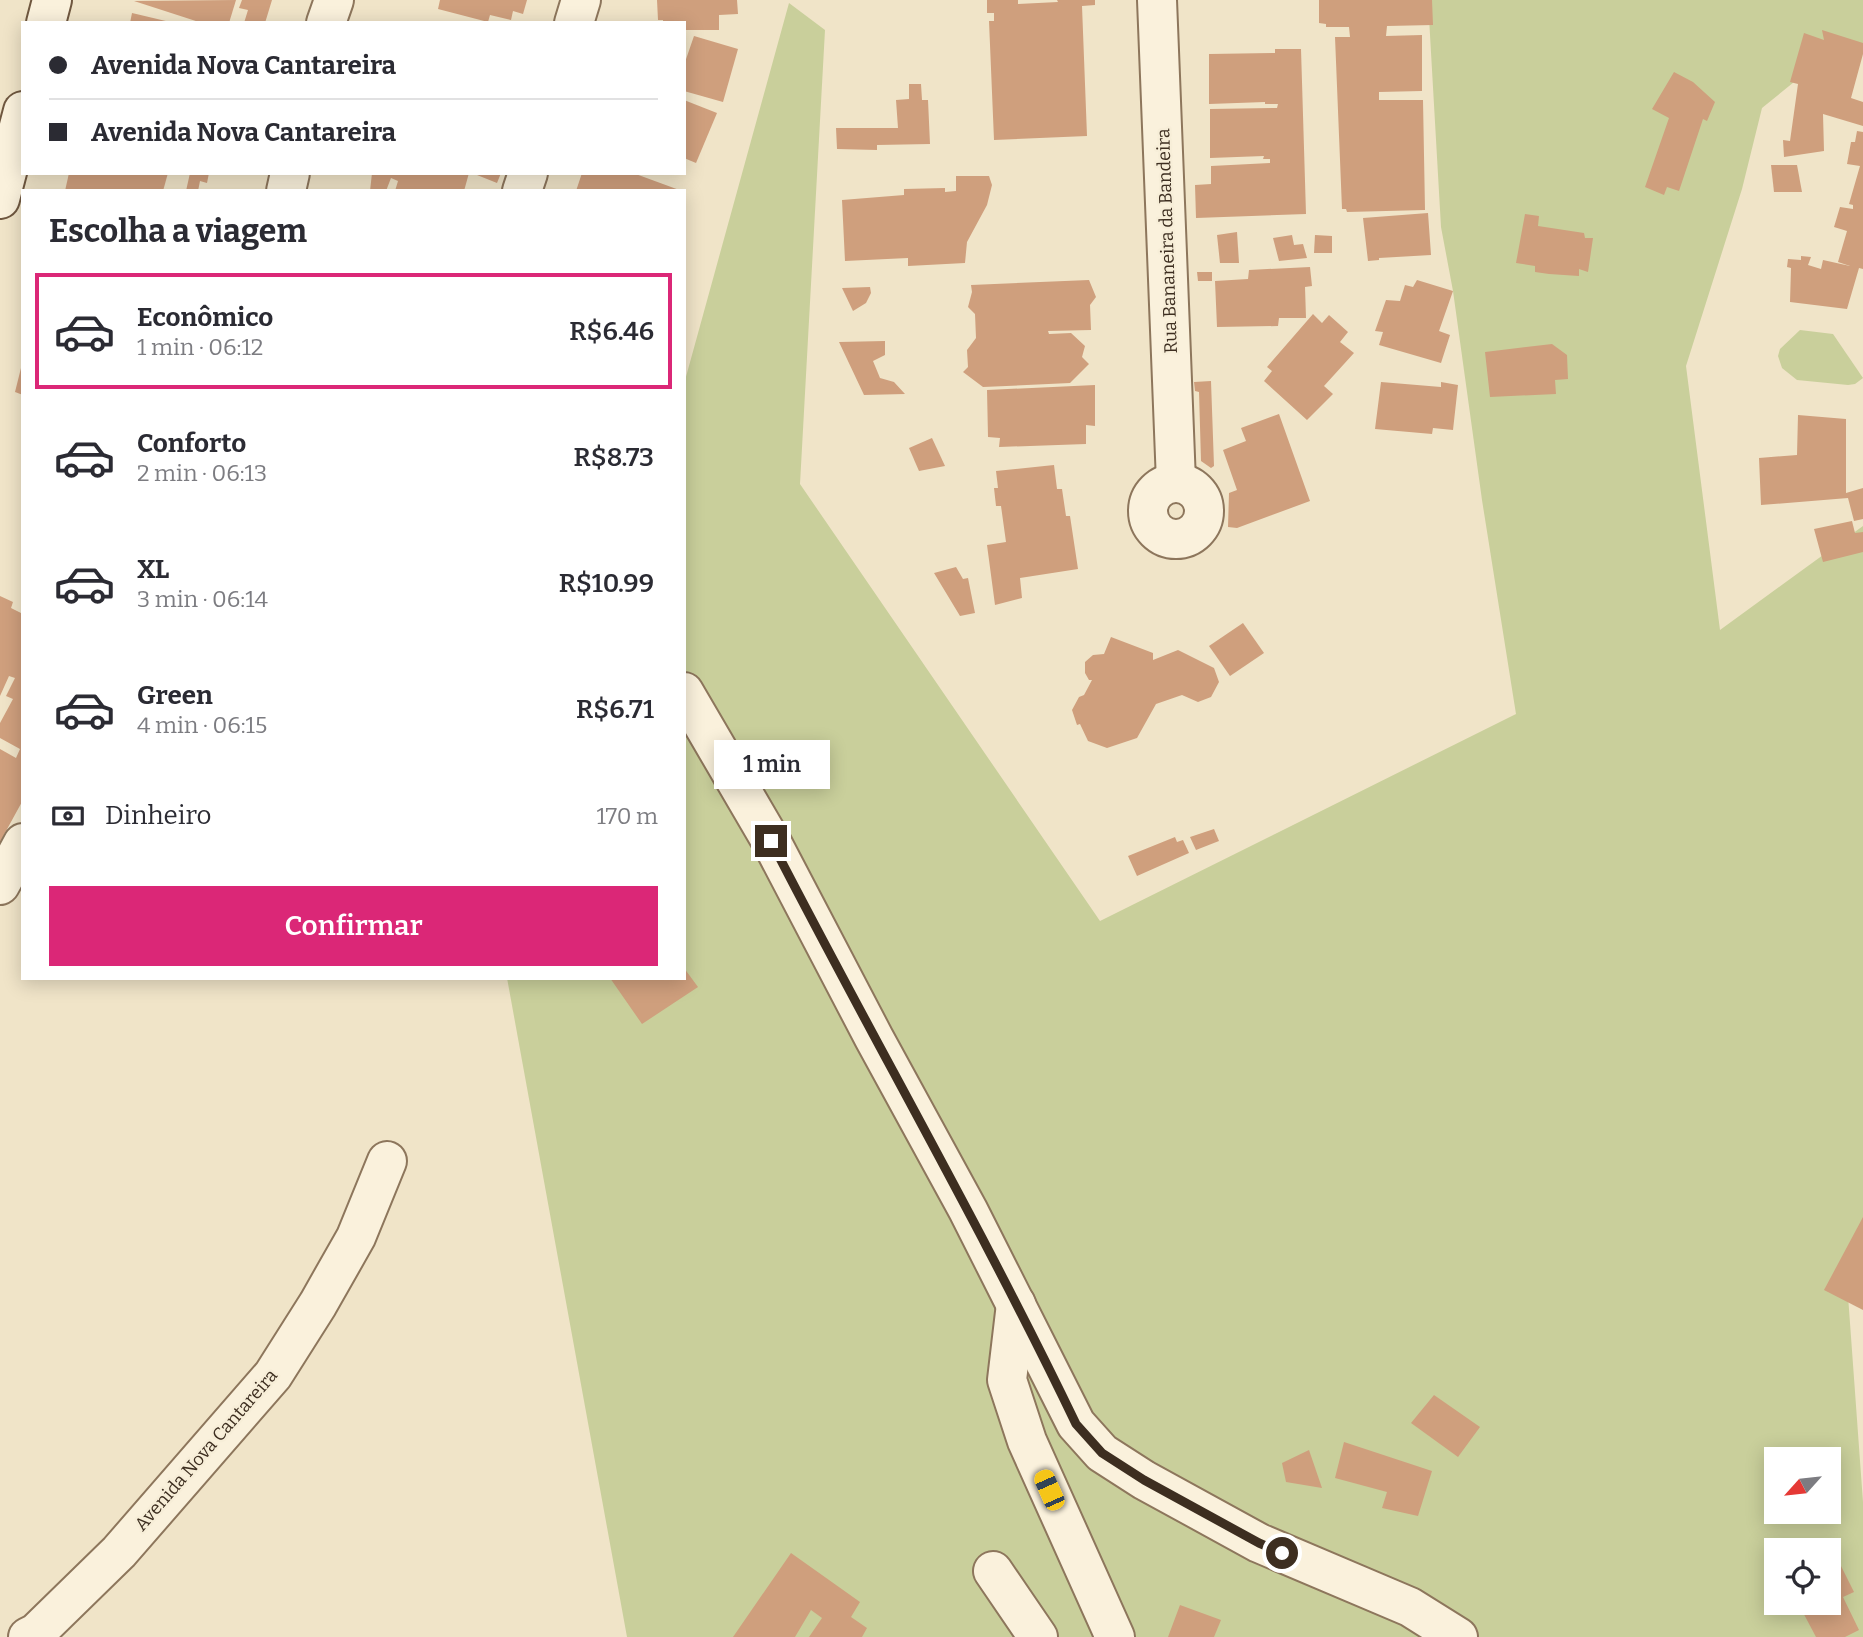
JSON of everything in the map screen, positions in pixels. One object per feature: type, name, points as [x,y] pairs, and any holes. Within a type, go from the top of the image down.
[{"type":"street","points":[[47,21],[52,0]]},
{"type":"street","points":[[327,21],[334,0]]},
{"type":"street","points":[[576,21],[581,0]]},
{"type":"street","name":"Rua Bananeira da Bandeira","points":[[1157,0],[1176,482]]},
{"type":"street","points":[[0,199],[21,119]]},
{"type":"street","points":[[686,695],[771,841],[968,1210],[1076,1424],[1102,1453],[1144,1480],[1259,1543],[1410,1607],[1458,1637]]},
{"type":"street","points":[[0,885],[21,848]]},
{"type":"street","name":"Avenida Nova Cantareira","points":[[28,1637],[36,1633],[119,1552],[272,1375],[318,1304],[356,1237],[387,1161]]},
{"type":"street","points":[[1016,1304],[1007,1380],[1027,1441],[1115,1637]]},
{"type":"street","points":[[993,1571],[1038,1637]]},
{"type":"street","points":[[0,1622],[12,1634],[22,1637]]},
{"type":"green space","points":[[1428,0],[1863,0],[1863,48],[1815,65],[1762,108],[1742,189],[1686,366],[1720,630],[1863,526],[1863,1242],[1846,1268],[1863,1502],[1863,1637],[627,1637],[507,980],[686,980],[686,377],[789,3],[825,30],[800,484],[1100,921],[1516,714],[1482,500],[1453,291],[1441,227]]},
{"type":"green space","points":[[1800,330],[1833,334],[1863,378],[1848,385],[1797,380],[1782,368],[1778,356],[1780,349]]},
{"type":"building","points":[[236,0],[230,21],[196,21],[134,1]]},
{"type":"building","points":[[242,0],[272,0],[266,21],[245,21],[248,10],[239,8]]},
{"type":"building","points":[[440,0],[527,0],[523,14],[513,11],[511,20],[490,15],[488,21],[484,21],[438,9]]},
{"type":"building","points":[[657,0],[737,0],[738,14],[719,15],[719,30],[686,30],[686,21],[658,20]]},
{"type":"building","points":[[987,0],[1018,0],[1018,4],[1095,0],[1095,5],[1082,6],[1087,136],[994,140],[989,21],[994,21],[994,13],[987,13]]},
{"type":"building","points":[[1319,0],[1432,0],[1433,25],[1387,26],[1386,36],[1422,35],[1422,91],[1379,92],[1379,100],[1423,100],[1425,210],[1347,212],[1342,209],[1335,37],[1350,37],[1349,27],[1326,27],[1326,24],[1319,23]]},
{"type":"building","points":[[132,13],[166,21],[130,21]]},
{"type":"building","points":[[1822,30],[1863,43],[1863,54],[1851,98],[1863,102],[1863,126],[1823,114],[1824,151],[1784,157],[1783,140],[1790,141],[1798,84],[1790,82],[1804,33],[1824,40]]},
{"type":"building","points":[[694,36],[738,49],[723,102],[686,92],[686,59]]},
{"type":"building","points":[[1275,49],[1301,49],[1306,214],[1196,218],[1195,185],[1211,184],[1211,166],[1270,163],[1270,159],[1263,159],[1264,156],[1210,158],[1210,109],[1277,108],[1278,104],[1209,104],[1209,54],[1275,53]]},
{"type":"building","points":[[1674,72],[1693,82],[1715,102],[1707,121],[1703,119],[1679,191],[1667,187],[1664,195],[1645,187],[1669,118],[1652,109]]},
{"type":"building","points":[[909,84],[921,84],[922,100],[928,100],[930,144],[877,145],[877,150],[837,149],[836,128],[898,128],[896,100],[909,99]]},
{"type":"building","points":[[686,101],[717,113],[696,163],[686,159]]},
{"type":"building","points":[[1857,131],[1863,132],[1863,269],[1859,268],[1847,309],[1790,302],[1791,268],[1787,267],[1788,259],[1801,260],[1801,256],[1811,257],[1808,265],[1821,269],[1823,260],[1850,266],[1838,262],[1847,231],[1834,227],[1840,207],[1853,209],[1853,205],[1849,204],[1860,166],[1847,164],[1851,142],[1855,142]]},
{"type":"building","points":[[1771,165],[1797,165],[1802,192],[1774,192]]},
{"type":"building","points":[[69,175],[167,175],[164,189],[65,189]]},
{"type":"building","points":[[190,175],[209,175],[207,183],[200,181],[198,189],[186,189]]},
{"type":"building","points":[[372,175],[468,175],[465,189],[396,189],[398,181],[391,178],[387,189],[370,189]]},
{"type":"building","points":[[477,175],[500,175],[497,183]]},
{"type":"building","points":[[581,175],[638,175],[677,189],[577,189]]},
{"type":"building","points":[[956,176],[989,176],[992,185],[987,205],[967,242],[965,263],[908,266],[908,258],[845,261],[842,200],[904,195],[904,189],[945,188],[945,192],[956,191]]},
{"type":"building","points":[[1428,213],[1431,255],[1368,261],[1363,218]]},
{"type":"building","points":[[1525,214],[1539,216],[1538,226],[1584,233],[1585,238],[1593,238],[1588,272],[1579,269],[1579,276],[1549,274],[1535,272],[1535,266],[1516,263]]},
{"type":"building","points":[[1237,232],[1239,263],[1220,263],[1217,235]]},
{"type":"building","points":[[1292,235],[1294,245],[1303,244],[1307,258],[1279,261],[1273,238]]},
{"type":"building","points":[[1315,235],[1332,236],[1332,253],[1314,253]]},
{"type":"building","points":[[1310,267],[1312,286],[1305,287],[1306,318],[1279,318],[1278,326],[1217,327],[1215,281],[1248,279],[1249,270]]},
{"type":"building","points":[[1197,272],[1212,272],[1212,281],[1198,281]]},
{"type":"building","points":[[1089,280],[1096,297],[1090,305],[1091,330],[1048,331],[1049,334],[1071,333],[1085,346],[1082,357],[1089,364],[1070,383],[983,387],[963,372],[968,367],[967,350],[976,338],[975,314],[968,307],[971,285]]},
{"type":"building","points":[[1417,280],[1453,291],[1439,331],[1450,335],[1441,363],[1379,345],[1383,332],[1375,331],[1386,300],[1400,301],[1405,285],[1413,287]]},
{"type":"building","points":[[870,287],[871,293],[866,303],[853,311],[842,288]]},
{"type":"building","points":[[1313,314],[1322,323],[1329,315],[1348,332],[1340,342],[1354,353],[1324,386],[1333,394],[1307,420],[1264,381],[1272,371],[1267,367]]},
{"type":"building","points":[[885,341],[885,355],[873,361],[880,378],[894,382],[905,394],[864,395],[839,342]]},
{"type":"building","points":[[1552,344],[1567,355],[1568,379],[1555,380],[1556,394],[1490,397],[1485,352]]},
{"type":"building","points":[[21,368],[21,394],[15,392]]},
{"type":"building","points":[[1211,381],[1214,466],[1211,468],[1201,461],[1199,392],[1195,391],[1194,382]]},
{"type":"building","points":[[1381,382],[1441,387],[1441,382],[1458,385],[1453,430],[1433,428],[1432,434],[1375,429]]},
{"type":"building","points":[[1095,385],[1095,426],[1086,425],[1086,444],[999,447],[1000,438],[988,437],[987,390]]},
{"type":"building","points":[[1279,414],[1310,501],[1237,528],[1228,527],[1229,493],[1237,490],[1223,450],[1246,441],[1241,428]]},
{"type":"building","points":[[1798,415],[1846,419],[1846,493],[1863,488],[1863,519],[1854,521],[1848,498],[1761,505],[1759,458],[1797,455]]},
{"type":"building","points":[[932,438],[945,466],[919,471],[909,448]]},
{"type":"building","points":[[1054,465],[1057,489],[1062,489],[1066,516],[1070,516],[1078,569],[1020,578],[1022,598],[995,605],[987,545],[1006,542],[1001,506],[996,506],[996,471]]},
{"type":"building","points":[[1852,521],[1855,533],[1863,532],[1863,552],[1823,562],[1814,529]]},
{"type":"building","points":[[956,567],[963,579],[968,578],[975,613],[960,616],[934,573]]},
{"type":"building","points":[[0,596],[13,602],[11,608],[21,613],[21,804],[0,842],[0,749],[16,758],[20,749],[0,738],[0,723],[13,699],[6,696],[15,678],[9,676],[0,696]]},
{"type":"building","points":[[1243,623],[1264,653],[1230,676],[1209,646]]},
{"type":"building","points":[[1111,637],[1153,653],[1153,660],[1178,650],[1214,668],[1219,682],[1211,697],[1198,702],[1182,695],[1156,704],[1137,738],[1107,748],[1088,741],[1080,724],[1077,725],[1072,710],[1092,680],[1089,680],[1085,673],[1085,662],[1093,655],[1104,654]]},
{"type":"building","points":[[1214,829],[1219,841],[1196,850],[1190,837]]},
{"type":"building","points":[[1175,837],[1177,842],[1183,840],[1189,853],[1137,876],[1128,856]]},
{"type":"building","points":[[686,971],[698,987],[642,1024],[611,980],[686,980]]},
{"type":"building","points":[[1863,1217],[1863,1310],[1824,1290]]},
{"type":"building","points":[[1434,1395],[1480,1427],[1458,1457],[1411,1423]]},
{"type":"building","points":[[1344,1442],[1432,1471],[1418,1516],[1382,1508],[1387,1492],[1335,1478]]},
{"type":"building","points":[[1309,1450],[1322,1488],[1286,1482],[1282,1463]]},
{"type":"building","points":[[791,1553],[860,1602],[851,1617],[867,1628],[862,1637],[809,1637],[822,1618],[811,1610],[795,1637],[733,1637]]},
{"type":"building","points":[[1841,1566],[1854,1592],[1843,1597],[1859,1630],[1845,1637],[1816,1637],[1804,1615],[1841,1615]]},
{"type":"building","points":[[1180,1605],[1221,1620],[1214,1637],[1168,1637]]},
{"type":"route","points":[[771,841],[823,943],[968,1210],[1076,1424],[1102,1453],[1144,1480],[1282,1553]]}]
